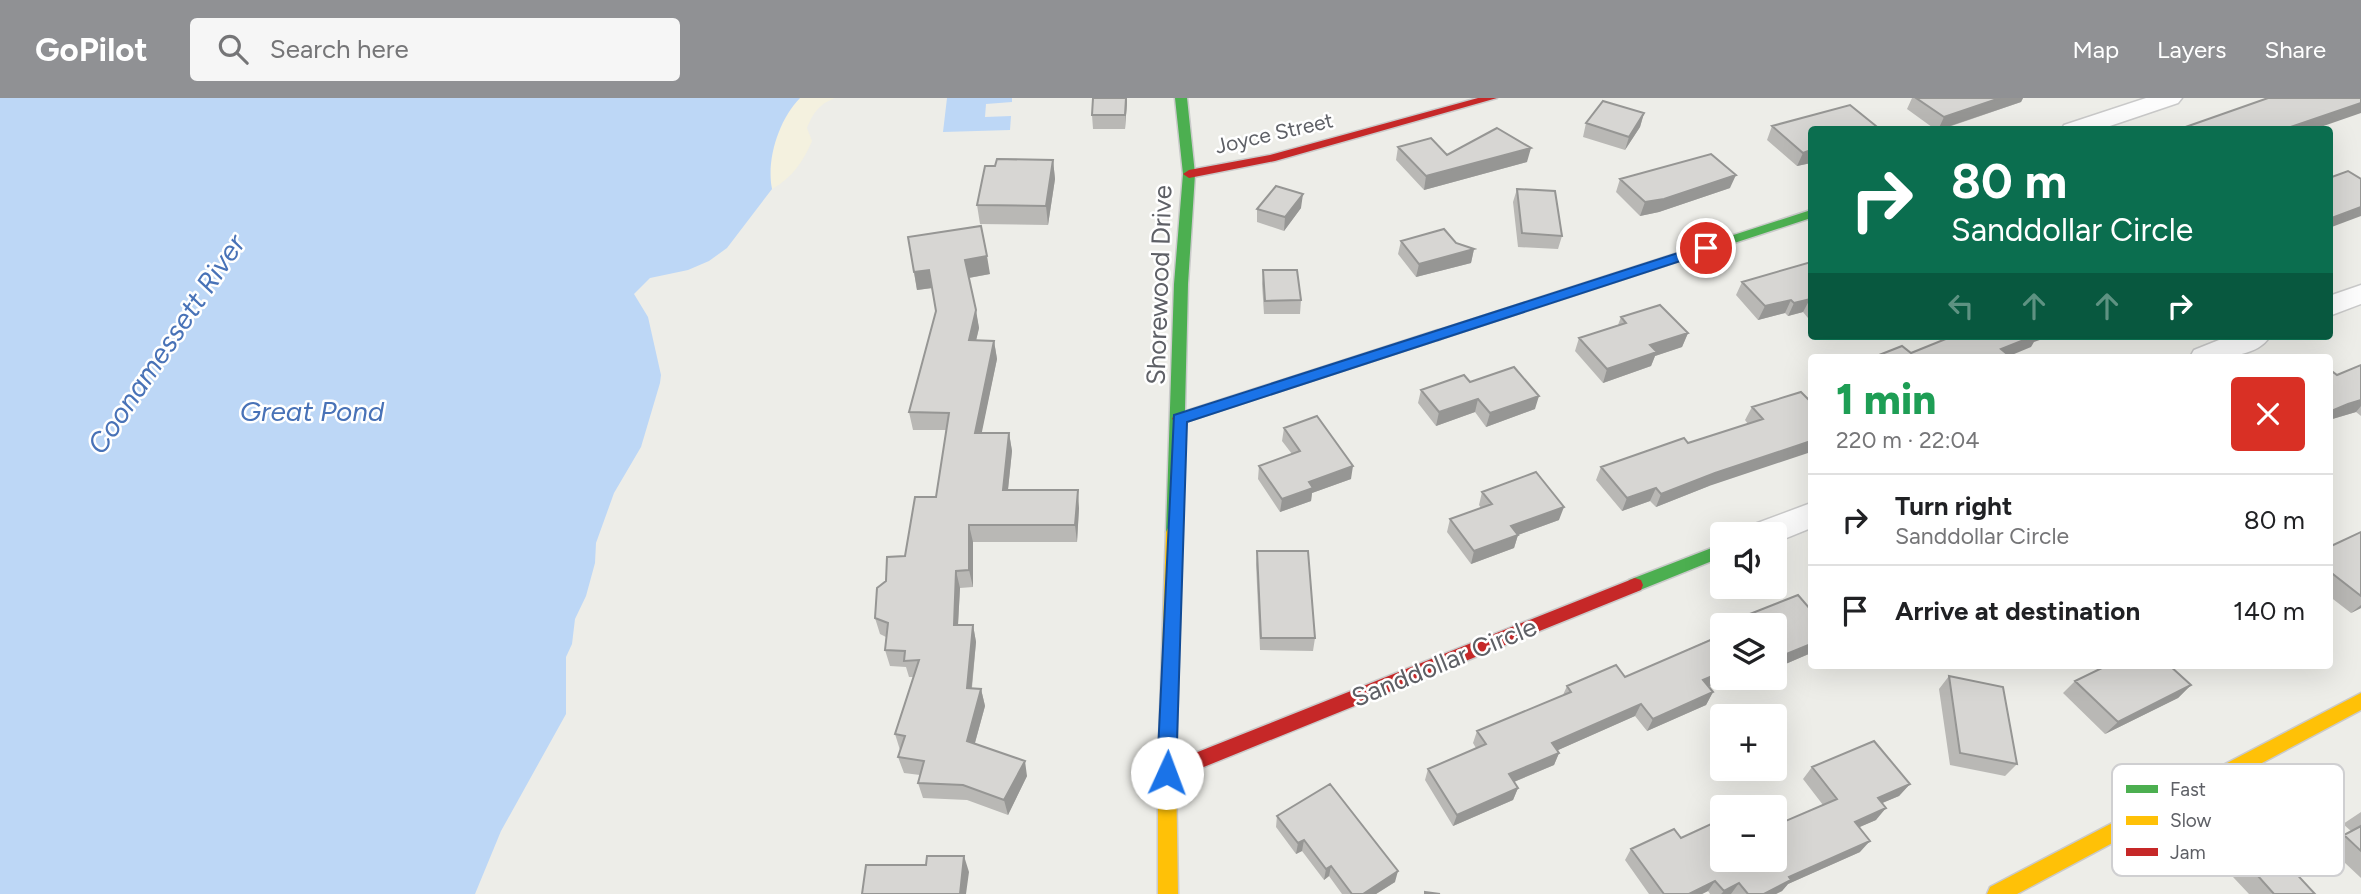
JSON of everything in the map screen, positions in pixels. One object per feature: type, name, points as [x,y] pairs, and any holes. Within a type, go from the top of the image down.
[{"type":"street","name":"Shorewood Drive","points":[[1168,894],[1167,773],[1181,284],[1189,174],[1181,98]]},
{"type":"street","name":"Joyce Street","points":[[1189,174],[1271,158],[1491,98]]},
{"type":"street","points":[[2085,126],[2170,98]]},
{"type":"street","points":[[1179,419],[1808,215]]},
{"type":"street","points":[[2333,305],[2361,294]]},
{"type":"street","points":[[2211,354],[2246,340]]},
{"type":"street","points":[[1787,524],[1808,515]]},
{"type":"street","name":"Sanddollar Circle","points":[[1167,773],[1710,555]]},
{"type":"street","points":[[2242,764],[2361,701]]},
{"type":"street","points":[[1997,894],[2112,833]]},
{"type":"sand","points":[[800,98],[835,98],[821,106],[812,118],[807,128],[812,141],[801,163],[791,175],[772,189],[771,166],[776,140],[786,117]]},
{"type":"water","name":"Great Pond","points":[[0,98],[800,98],[786,117],[776,140],[771,166],[772,189],[727,248],[709,261],[688,270],[650,278],[634,294],[648,317],[661,375],[660,383],[641,447],[614,493],[596,543],[595,563],[586,596],[575,619],[572,644],[566,657],[566,714],[501,831],[475,894],[0,894]]},
{"type":"water","points":[[947,98],[1012,98],[1012,102],[986,104],[985,117],[1011,116],[1010,130],[943,132]]},
{"type":"building","points":[[1093,98],[1126,98],[1125,115],[1092,115]]},
{"type":"building","points":[[1916,98],[2000,98],[1944,117]]},
{"type":"building","points":[[2268,98],[2361,98],[2361,103],[2294,126],[2188,126]]},
{"type":"building","points":[[1603,101],[1644,113],[1629,137],[1586,123]]},
{"type":"building","points":[[1850,105],[1876,126],[1808,126],[1808,151],[1803,153],[1772,126]]},
{"type":"building","points":[[1497,128],[1531,148],[1426,176],[1398,147],[1431,138],[1447,155]]},
{"type":"building","points":[[1711,154],[1736,175],[1664,199],[1645,202],[1620,179]]},
{"type":"building","points":[[997,159],[1053,160],[1046,206],[977,205],[985,166],[995,166]]},
{"type":"building","points":[[2348,171],[2361,179],[2361,207],[2333,218],[2333,177]]},
{"type":"building","points":[[1276,186],[1303,194],[1285,217],[1257,209]]},
{"type":"building","points":[[1517,189],[1555,191],[1562,236],[1522,233]]},
{"type":"building","points":[[981,226],[987,256],[965,260],[976,310],[969,340],[994,341],[975,433],[1009,433],[1003,490],[1078,490],[1075,525],[969,525],[969,570],[956,571],[954,625],[973,625],[967,688],[981,689],[967,741],[1025,761],[1004,800],[963,785],[918,783],[924,761],[898,757],[905,736],[895,734],[919,660],[904,661],[905,651],[885,650],[888,623],[875,618],[877,588],[886,581],[887,557],[905,556],[915,497],[936,497],[949,413],[909,412],[936,311],[929,270],[914,272],[908,237]]},
{"type":"building","points":[[1444,229],[1456,243],[1474,249],[1419,264],[1401,241]]},
{"type":"building","points":[[1808,263],[1808,300],[1765,306],[1742,282]]},
{"type":"building","points":[[1263,270],[1297,270],[1301,300],[1265,301]]},
{"type":"building","points":[[1660,305],[1688,333],[1650,345],[1657,352],[1607,369],[1579,338],[1626,323],[1621,317]]},
{"type":"building","points":[[1943,340],[2024,340],[2001,349],[2007,354],[1882,354],[1902,346],[1911,353]]},
{"type":"building","points":[[2361,365],[2361,400],[2333,410],[2333,372],[2337,375]]},
{"type":"building","points":[[1514,367],[1539,396],[1490,413],[1478,399],[1439,412],[1421,390],[1464,375],[1470,382]]},
{"type":"building","points":[[1801,392],[1808,399],[1808,442],[1661,494],[1656,488],[1627,498],[1601,467],[1684,438],[1688,443],[1763,419],[1752,407]]},
{"type":"building","points":[[1317,416],[1353,466],[1309,482],[1313,488],[1282,499],[1259,466],[1300,451],[1284,428]]},
{"type":"building","points":[[1536,472],[1564,507],[1511,526],[1518,535],[1474,551],[1450,519],[1492,504],[1482,492]]},
{"type":"building","points":[[2361,532],[2361,596],[2333,574],[2333,545]]},
{"type":"building","points":[[1257,551],[1308,551],[1315,638],[1261,638]]},
{"type":"building","points":[[1798,595],[1808,607],[1808,645],[1787,654],[1787,613],[1752,613]]},
{"type":"building","points":[[1710,640],[1710,677],[1703,680],[1713,692],[1653,719],[1641,704],[1552,743],[1559,753],[1509,774],[1518,788],[1457,815],[1428,769],[1486,744],[1477,731],[1571,692],[1567,686],[1616,665],[1625,677]]},
{"type":"building","points":[[2100,669],[2173,669],[2191,685],[2118,722],[2075,681]]},
{"type":"building","points":[[1949,676],[2003,687],[2017,764],[1960,753]]},
{"type":"building","points":[[1874,741],[1910,784],[1878,798],[1886,808],[1855,822],[1870,841],[1789,877],[1791,880],[1764,894],[1748,894],[1739,883],[1724,891],[1715,881],[1689,894],[1664,894],[1631,849],[1674,829],[1681,838],[1710,825],[1710,872],[1787,872],[1787,820],[1837,799],[1812,767]]},
{"type":"building","points":[[1330,784],[1398,871],[1363,894],[1352,894],[1331,866],[1326,869],[1304,840],[1298,843],[1277,816]]},
{"type":"building","points":[[2361,826],[2361,851],[2344,835]]},
{"type":"building","points":[[927,856],[964,856],[960,894],[862,894],[866,865],[926,865]]},
{"type":"building","points":[[2258,876],[2298,876],[2315,894],[2274,894]]},
{"type":"traffic: fast","points":[[1174,532],[1181,284],[1189,174],[1181,98]]},
{"type":"traffic: fast","points":[[1438,335],[1808,215]]},
{"type":"traffic: fast","points":[[1635,585],[1710,555]]},
{"type":"traffic: slow","points":[[1168,894],[1167,773],[1174,532]]},
{"type":"traffic: slow","points":[[2242,764],[2361,701]]},
{"type":"traffic: slow","points":[[1997,894],[2112,833]]},
{"type":"traffic: jam","points":[[1189,174],[1271,158],[1491,98]]},
{"type":"traffic: jam","points":[[1179,419],[1438,335]]},
{"type":"traffic: jam","points":[[1167,773],[1635,585]]},
{"type":"route","points":[[1167,773],[1179,419],[1706,248]]},
{"type":"water label","name":"Coonamessett River","points":[[166,344]]}]
